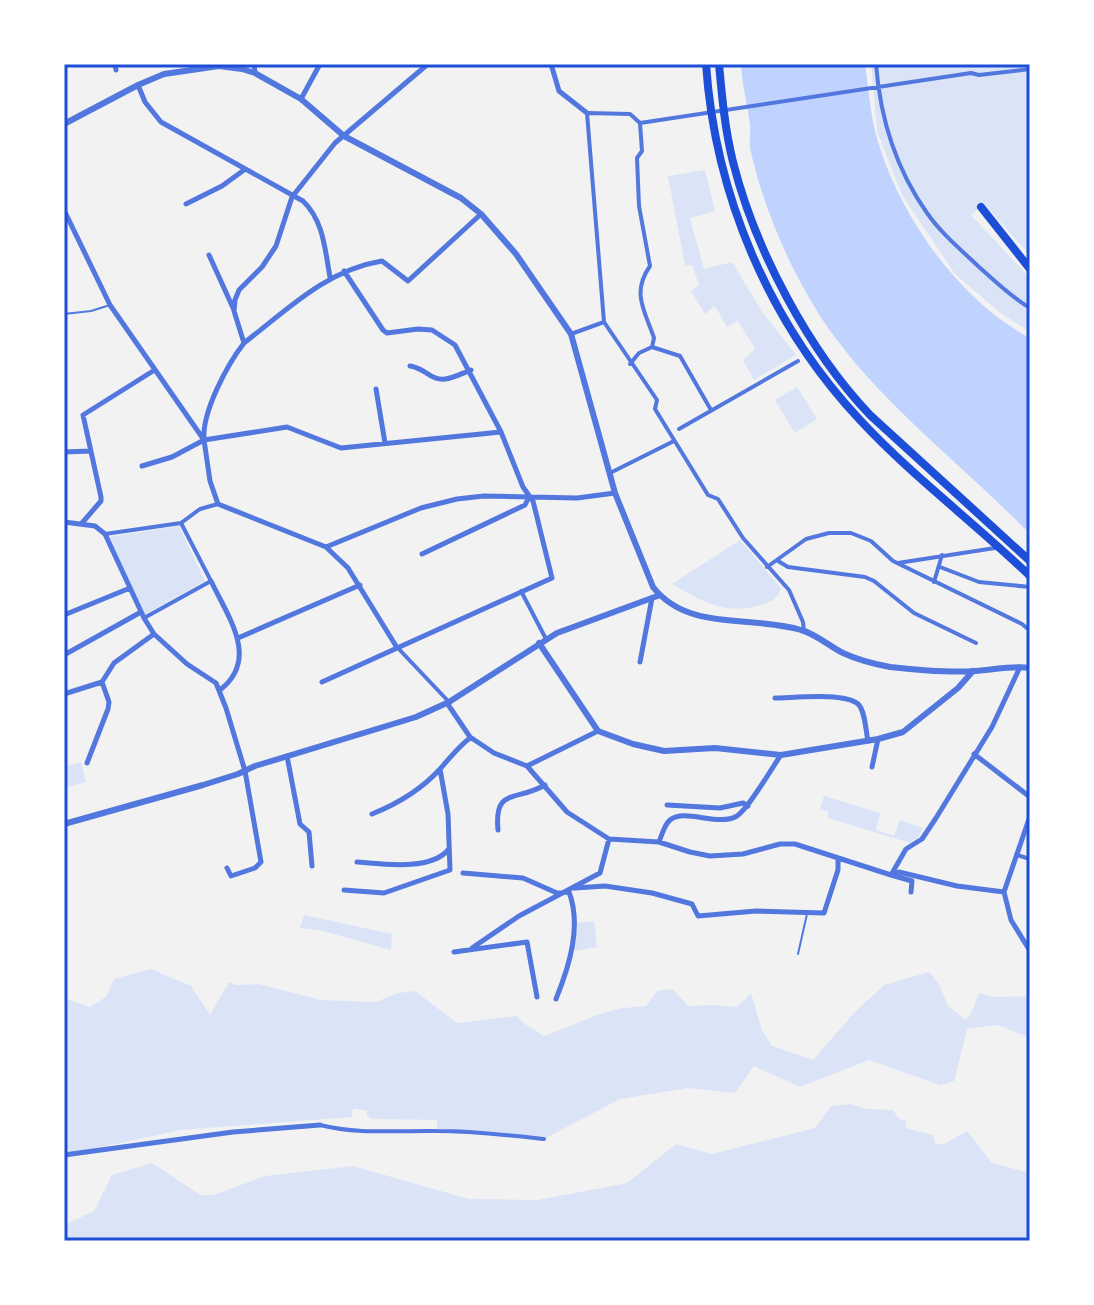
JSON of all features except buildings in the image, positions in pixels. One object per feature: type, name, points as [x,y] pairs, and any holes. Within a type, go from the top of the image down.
[{"type":"main road","points":[[706,64],[713,131],[730,198],[759,269],[788,322],[824,376],[862,422],[1030,576]]},
{"type":"main road","points":[[719,64],[728,140],[748,210],[769,260],[808,331],[858,402],[1030,561]]},
{"type":"main road","points":[[981,207],[1030,269]]},
{"type":"street","points":[[254,64],[255,73]]},
{"type":"street","points":[[301,99],[320,64]]},
{"type":"street","points":[[234,311],[239,290],[262,267],[276,246],[292,197],[344,136],[428,64]]},
{"type":"street","points":[[551,64],[559,91],[587,113],[630,114],[640,123],[642,151],[637,158],[639,206],[650,266],[641,279],[640,294],[654,338],[652,347]]},
{"type":"street","points":[[876,64],[882,117],[892,144],[927,213],[947,237],[1015,299],[1030,308]]},
{"type":"street","points":[[64,124],[138,85],[188,66],[219,66],[255,73],[301,99],[344,136],[461,198],[481,214],[516,254],[571,334],[615,493],[656,596],[640,662]]},
{"type":"street","points":[[640,123],[971,73],[979,75],[1030,69]]},
{"type":"street","points":[[138,85],[145,102],[161,122],[303,201],[313,210],[320,226],[330,277]]},
{"type":"street","points":[[587,113],[604,322],[657,400],[655,409],[708,495],[718,499],[743,538],[789,590],[804,631]]},
{"type":"street","points":[[186,204],[222,186],[244,170]]},
{"type":"street","points":[[64,210],[110,305],[153,371],[204,440]]},
{"type":"street","points":[[218,504],[210,481],[204,440],[206,418],[230,364],[244,343],[330,277],[344,271],[382,261],[408,281],[481,214]]},
{"type":"street","points":[[209,255],[234,311],[244,343]]},
{"type":"street","points":[[322,682],[552,578],[533,501],[471,370],[455,345],[441,334],[418,329],[387,333],[344,271]]},
{"type":"street","points":[[571,334],[604,322]]},
{"type":"street","points":[[630,364],[639,353],[652,347],[680,356],[711,410]]},
{"type":"street","points":[[679,429],[798,361]]},
{"type":"street","points":[[410,366],[418,367],[437,380],[446,380],[471,370]]},
{"type":"street","points":[[82,523],[101,501],[83,415],[153,371]]},
{"type":"street","points":[[756,386],[761,394]]},
{"type":"street","points":[[376,389],[385,443]]},
{"type":"street","points":[[142,466],[172,457],[204,440],[287,427],[341,448],[501,432]]},
{"type":"street","points":[[610,473],[674,441]]},
{"type":"street","points":[[64,452],[90,451]]},
{"type":"street","points":[[326,547],[421,508],[445,502],[484,496],[577,498],[615,493]]},
{"type":"street","points":[[422,554],[525,505],[529,497]]},
{"type":"street","points":[[105,534],[181,523],[200,509],[218,504],[326,547],[360,585],[396,646],[449,702],[470,737],[494,753],[527,766],[567,812],[609,839],[659,842],[710,856],[743,854],[780,844],[795,844],[912,881],[911,892]]},
{"type":"street","points":[[64,522],[95,526],[105,534],[142,615],[154,634],[187,664],[216,683],[220,690],[245,771],[261,862],[255,868],[231,876],[227,868]]},
{"type":"street","points":[[181,523],[238,638],[241,651],[236,671],[230,682],[220,690]]},
{"type":"street","points":[[767,567],[797,544],[822,533],[851,533],[871,541],[897,563],[1028,629]]},
{"type":"street","points":[[897,563],[995,548]]},
{"type":"street","points":[[934,582],[942,555]]},
{"type":"street","points":[[778,561],[788,567],[865,577],[914,613],[976,643]]},
{"type":"street","points":[[940,567],[979,582],[1030,587]]},
{"type":"street","points":[[64,655],[211,581]]},
{"type":"street","points":[[238,638],[360,585]]},
{"type":"street","points":[[64,615],[130,588]]},
{"type":"street","points":[[521,591],[542,641],[598,731],[617,740],[664,751],[715,748],[781,755],[878,739],[903,732],[958,688],[973,671]]},
{"type":"street","points":[[64,824],[416,717],[449,702],[542,641],[570,627],[656,596],[686,613],[741,623],[775,623],[804,631],[844,653],[891,667],[973,671],[1030,668]]},
{"type":"street","points":[[64,694],[102,682],[114,663],[154,634]]},
{"type":"street","points":[[891,875],[906,849],[922,839],[992,727],[1020,667],[1030,662]]},
{"type":"street","points":[[87,763],[108,709],[109,702],[102,682]]},
{"type":"street","points":[[775,698],[838,698],[856,702],[861,707],[868,741]]},
{"type":"street","points":[[527,766],[598,731]]},
{"type":"street","points":[[372,814],[415,792],[470,737]]},
{"type":"street","points":[[872,767],[878,739]]},
{"type":"street","points":[[974,754],[1030,797]]},
{"type":"street","points":[[659,842],[671,819],[678,816],[735,817],[748,806],[781,755]]},
{"type":"street","points":[[287,756],[300,824],[309,832],[312,866]]},
{"type":"street","points":[[344,890],[384,893],[450,870],[448,814],[440,769]]},
{"type":"street","points":[[498,830],[496,812],[499,804],[545,785]]},
{"type":"street","points":[[667,805],[720,808],[743,803],[748,806]]},
{"type":"street","points":[[1030,816],[1004,892],[1011,920],[1030,951]]},
{"type":"street","points":[[454,952],[472,948],[519,916],[600,873],[609,839]]},
{"type":"street","points":[[357,862],[410,865],[443,856],[450,849]]},
{"type":"street","points":[[1015,854],[1030,859]]},
{"type":"street","points":[[575,888],[597,885],[652,893],[692,904],[698,916],[756,911],[824,913],[838,870],[838,859]]},
{"type":"street","points":[[891,875],[899,872],[957,886],[1004,892]]},
{"type":"street","points":[[463,873],[523,878],[557,893],[569,892]]},
{"type":"street","points":[[556,999],[573,950],[569,892]]},
{"type":"street","points":[[472,948],[527,942],[537,997]]},
{"type":"street","points":[[64,1155],[220,1134],[320,1125],[343,1131],[494,1133],[544,1139]]},
{"type":"lane","points":[[64,314],[110,305]]},
{"type":"lane","points":[[798,954],[807,913]]},
{"type":"shaded area","points":[[871,64],[1030,64],[1030,255],[984,204],[971,215],[1030,278],[1030,332],[999,312],[955,274],[902,195],[877,131]]},
{"type":"shaded area","points":[[705,170],[715,211],[690,218],[704,269],[732,262],[763,313],[796,355],[754,380],[743,360],[755,349],[738,321],[727,327],[715,306],[705,314],[691,291],[699,285],[692,265],[685,266],[668,176]]},
{"type":"shaded area","points":[[797,387],[817,419],[795,433],[775,400]]},
{"type":"shaded area","points":[[179,526],[205,581],[144,615],[108,537]]},
{"type":"shaded area","points":[[740,540],[781,588],[772,600],[734,609],[702,600],[672,584]]},
{"type":"shaded area","points":[[81,762],[86,782],[64,788],[64,766]]},
{"type":"shaded area","points":[[824,796],[880,813],[876,830],[894,836],[900,820],[923,828],[918,838],[910,843],[828,818],[828,812],[820,809]]},
{"type":"shaded area","points":[[304,915],[392,934],[391,950],[319,930],[300,928]]},
{"type":"shaded area","points":[[594,921],[597,947],[574,951],[576,923]]},
{"type":"shaded area","points":[[151,969],[191,986],[210,1015],[229,982],[236,985],[259,984],[321,1000],[376,1002],[398,993],[415,991],[457,1023],[517,1016],[544,1036],[604,1013],[646,1006],[657,991],[673,989],[688,1006],[737,1007],[751,993],[762,1030],[772,1046],[813,1060],[854,1013],[884,985],[929,972],[939,984],[948,1006],[966,1020],[980,993],[994,997],[1030,996],[1030,1038],[998,1025],[967,1029],[954,1081],[940,1085],[869,1060],[800,1087],[754,1066],[735,1093],[688,1088],[620,1099],[544,1139],[437,1131],[437,1120],[372,1119],[367,1116],[367,1110],[353,1109],[352,1117],[181,1130],[64,1155],[64,998],[90,1007],[106,997],[114,979]]},
{"type":"shaded area","points":[[850,1104],[867,1109],[893,1110],[899,1119],[907,1121],[905,1128],[933,1135],[935,1144],[944,1144],[967,1131],[992,1163],[1030,1173],[1030,1241],[64,1241],[64,1225],[94,1211],[112,1175],[152,1163],[200,1195],[214,1195],[265,1176],[353,1166],[469,1199],[538,1200],[627,1183],[676,1144],[712,1154],[815,1128],[831,1106]]},
{"type":"water","points":[[741,64],[865,64],[870,106],[884,161],[914,221],[933,250],[978,301],[1030,338],[1030,534],[858,367],[808,297],[773,223],[756,173],[750,148],[750,124]]}]
